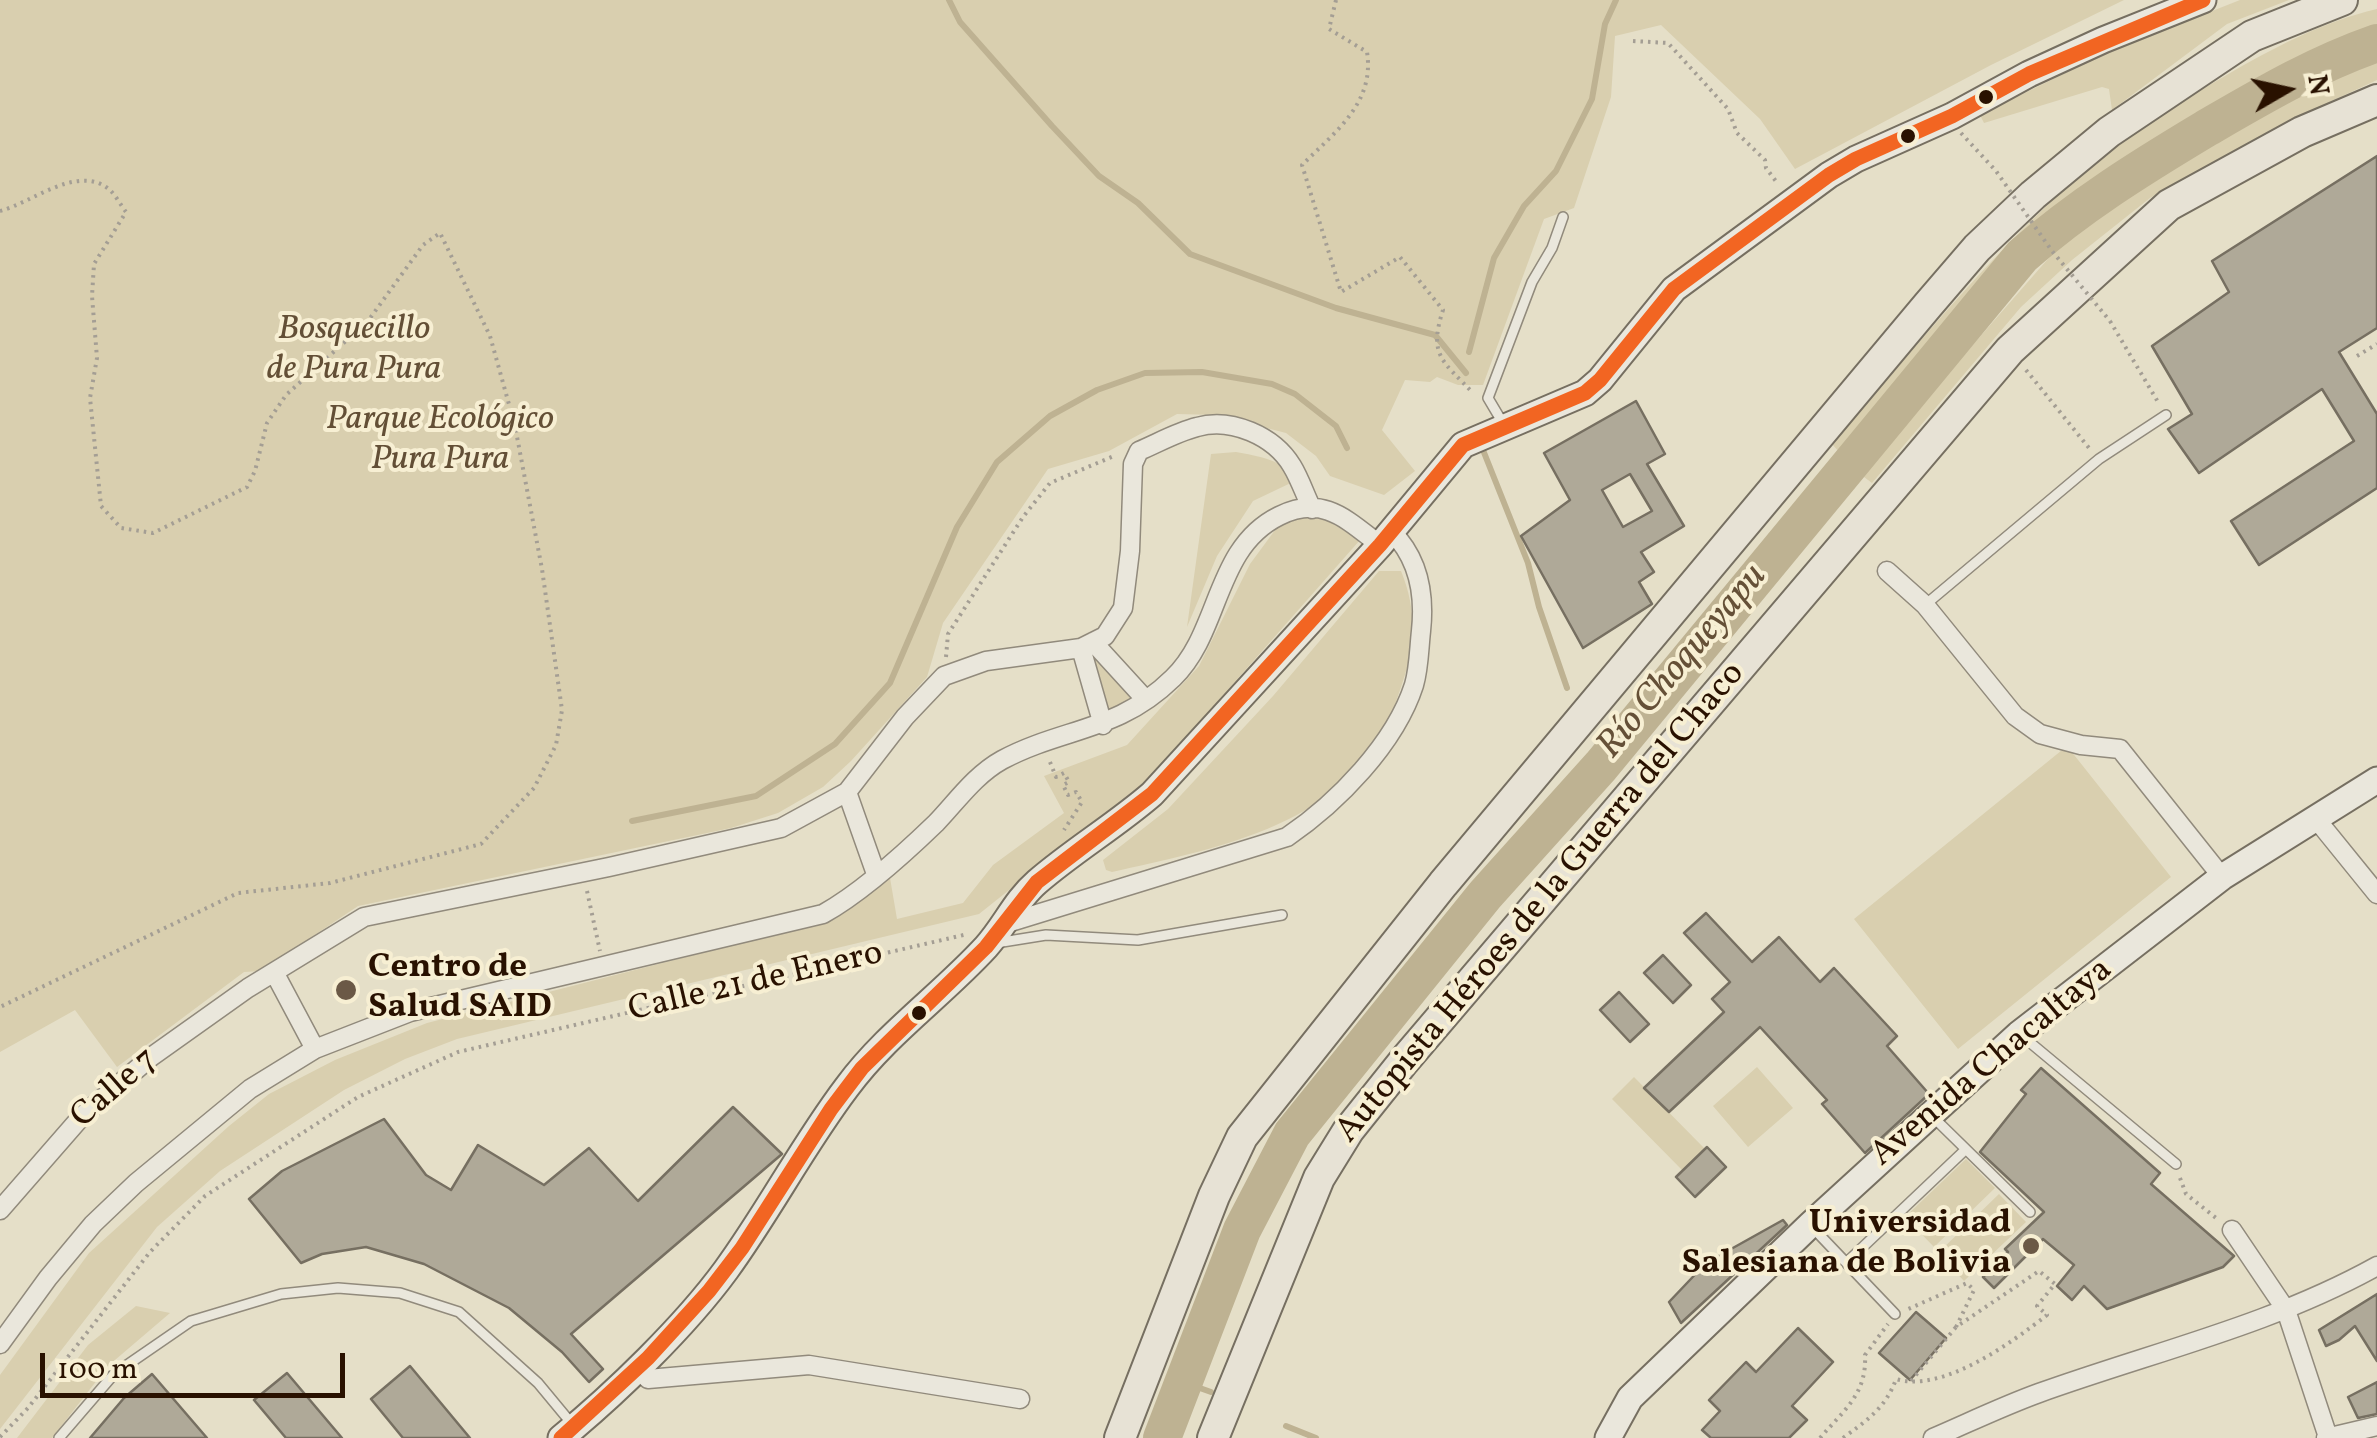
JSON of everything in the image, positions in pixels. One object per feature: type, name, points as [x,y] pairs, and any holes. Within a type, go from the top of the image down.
[{"type":"highway","points":[[1120,1438],[1214,1196],[1242,1137],[1443,884],[1928,305],[1977,248],[2109,132],[2252,36],[2342,0]]},
{"type":"highway","name":"Autopista Héroes de la Guerra del Chaco","points":[[1213,1438],[1319,1178],[1348,1132],[1404,1061],[2010,350],[2169,205],[2302,132],[2377,100]]},
{"type":"main road","points":[[573,1434],[726,1269],[848,1086],[880,1049],[995,935],[1018,900],[1038,881],[1152,794],[1386,539],[1464,445],[1585,393],[1674,289],[1829,175],[1952,116],[2028,74],[2203,0]]},
{"type":"main road","name":"Avenida Chacaltaya","points":[[1608,1438],[1630,1398],[1810,1225],[2019,1034],[2222,877],[2377,780]]},
{"type":"street","points":[[876,874],[847,792],[905,717],[944,676],[986,661],[1087,645],[1114,627],[1123,608],[1130,551],[1133,464],[1139,451],[1198,426],[1240,428],[1264,437],[1292,464],[1312,508],[1336,511],[1405,546],[1415,565],[1423,612],[1417,669],[1413,688],[1395,724],[1346,788],[1287,837],[995,935]]},
{"type":"street","name":"Calle 21 de Enero","points":[[0,1344],[82,1238],[136,1184],[250,1089],[315,1049],[410,1012],[823,914],[859,890],[933,825],[980,775],[1002,760],[1129,713],[1174,677],[1194,648],[1246,540],[1282,514],[1312,508]]},
{"type":"street","points":[[1887,571],[1925,605],[2015,716],[2040,734],[2120,750],[2222,877]]},
{"type":"street","points":[[1087,645],[1146,700]]},
{"type":"street","points":[[1087,645],[1103,725]]},
{"type":"street","name":"Calle 7","points":[[0,1210],[82,1116],[151,1057],[248,988],[364,917],[781,828],[847,792]]},
{"type":"street","points":[[2317,820],[2377,894]]},
{"type":"street","points":[[274,972],[315,1049]]},
{"type":"street","points":[[2232,1230],[2286,1310],[2327,1438],[2377,1426]]},
{"type":"street","points":[[1933,1438],[2036,1394],[2286,1310],[2377,1266]]},
{"type":"street","points":[[637,1367],[648,1379],[809,1365],[1020,1399]]},
{"type":"lane","points":[[1506,427],[1488,398],[1532,282],[1552,248],[1563,217]]},
{"type":"lane","points":[[1925,605],[2099,459],[2166,415]]},
{"type":"lane","points":[[995,935],[1138,940],[1282,915]]},
{"type":"lane","points":[[2019,1034],[2176,1164]]},
{"type":"lane","points":[[1930,1114],[2030,1212]]},
{"type":"lane","points":[[1847,1262],[1964,1150]]},
{"type":"lane","points":[[1810,1225],[1895,1314]]},
{"type":"lane","points":[[59,1438],[114,1374],[191,1321],[280,1294],[338,1288],[400,1293],[459,1312],[538,1383],[573,1434]]},
{"type":"path","points":[[1336,0],[1329,29],[1367,52],[1370,74],[1352,115],[1302,165],[1341,292],[1400,257],[1443,310],[1435,335],[1438,354],[1506,427]]},
{"type":"path","points":[[1634,42],[1668,43],[1728,110],[1738,133],[1765,160],[1766,168],[1792,204]]},
{"type":"path","points":[[1961,133],[1996,171],[2052,251],[2110,321],[2166,415]]},
{"type":"path","points":[[0,212],[53,189],[89,180],[109,188],[126,212],[94,264],[92,296],[97,358],[90,398],[101,506],[122,528],[153,532],[248,487],[267,422],[286,395],[368,320],[423,245],[440,233],[490,336],[514,426],[542,569],[562,710],[556,745],[534,788],[481,844],[330,883],[238,893],[0,1007]]},
{"type":"path","points":[[2358,356],[2377,344]]},
{"type":"path","points":[[2010,350],[2099,459]]},
{"type":"path","points":[[944,676],[948,634],[1022,517],[1050,483],[1100,460],[1139,451]]},
{"type":"path","points":[[1060,736],[1054,756],[1048,759],[1056,777],[1064,774],[1069,782],[1063,785],[1068,795],[1076,792],[1082,802],[1062,834]]},
{"type":"path","points":[[583,872],[604,968]]},
{"type":"path","name":"Calle 21 de Enero","points":[[0,1437],[28,1408],[150,1252],[205,1196],[358,1097],[458,1052],[995,935]]},
{"type":"path","points":[[2176,1164],[2186,1194],[2232,1230]]},
{"type":"path","points":[[1843,1438],[1871,1420],[1891,1394],[1896,1379],[1910,1383],[1936,1379],[1984,1358],[2027,1330],[2047,1314],[2037,1306],[2054,1284],[2039,1271],[1956,1327]]},
{"type":"path","points":[[1820,1438],[1856,1395],[1866,1378],[1865,1355],[1895,1314],[1967,1283],[1974,1290],[1956,1327],[1910,1383]]},
{"type":"green space","name":"Bosquecillo de Pura Pura","points":[[0,0],[2124,0],[1795,169],[1760,119],[1661,25],[1615,36],[1611,97],[1574,208],[1544,219],[1483,385],[1458,385],[1437,377],[1430,382],[1405,380],[1382,430],[1415,471],[1384,495],[1330,476],[1316,456],[1286,433],[1216,415],[1177,414],[1109,451],[1048,469],[943,623],[927,677],[823,787],[778,813],[731,828],[358,906],[261,971],[244,972],[117,1067],[75,1010],[0,1052]]},
{"type":"green space","points":[[2240,0],[2289,0],[2227,24],[2112,110],[2109,89],[2102,87],[1984,123],[1980,115],[2106,53]]},
{"type":"green space","points":[[2377,9],[2377,32],[2348,39],[2262,75],[2126,159],[2047,217],[1847,461],[1832,444],[1998,254],[2109,151],[2165,111],[2261,56],[2317,29]]},
{"type":"green space","points":[[2377,60],[2377,80],[2280,125],[2150,198],[2072,260],[2021,307],[1872,483],[1860,474],[2061,244],[2140,182],[2287,98],[2343,71]]},
{"type":"green space","points":[[1236,452],[1278,463],[1297,480],[1253,501],[1217,556],[1187,627],[1211,454]]},
{"type":"green space","points":[[1323,518],[1360,540],[1151,777],[979,914],[457,1039],[405,1059],[344,1090],[220,1171],[157,1227],[0,1429],[0,1375],[89,1253],[269,1094],[335,1060],[427,1023],[835,919],[889,872],[897,919],[963,903],[993,865],[1064,813],[1044,776],[1127,745],[1199,666],[1250,564],[1281,522]]},
{"type":"green space","points":[[1379,571],[1401,571],[1410,601],[1412,630],[1409,660],[1393,712],[1365,760],[1337,788],[1268,829],[1189,854],[1112,872],[1106,870],[1103,860],[1168,809],[1273,696]]},
{"type":"green space","points":[[1093,655],[1133,699],[1108,714]]},
{"type":"green space","points":[[2067,746],[2171,877],[1958,1049],[1854,919]]},
{"type":"green space","points":[[1757,1067],[1793,1108],[1748,1147],[1713,1106]]},
{"type":"green space","points":[[1634,1077],[1705,1149],[1683,1171],[1612,1099]]},
{"type":"green space","points":[[1966,1159],[1995,1188],[1934,1247],[1905,1217]]},
{"type":"green space","points":[[1999,1194],[2026,1222],[1964,1281],[1938,1253]]},
{"type":"green space","points":[[136,1306],[170,1313],[108,1366],[52,1438],[17,1438],[88,1345]]},
{"type":"building","points":[[2377,156],[2377,328],[2339,352],[2377,414],[2377,488],[2259,565],[2231,521],[2354,441],[2322,389],[2199,473],[2168,429],[2192,414],[2152,346],[2229,292],[2212,261]]},
{"type":"building","points":[[1636,401],[1665,454],[1647,464],[1684,526],[1641,552],[1654,572],[1639,582],[1652,604],[1583,648],[1521,536],[1570,500],[1544,453]],"holes":[[[1630,474],[1652,511],[1623,527],[1602,490]]]},
{"type":"building","points":[[1706,913],[1752,962],[1779,937],[1820,982],[1834,968],[1897,1036],[1887,1046],[1929,1094],[1865,1153],[1822,1104],[1827,1100],[1760,1027],[1669,1112],[1644,1088],[1724,1012],[1712,999],[1730,982],[1684,933]]},
{"type":"building","points":[[1663,955],[1691,985],[1673,1003],[1644,973]]},
{"type":"building","points":[[1619,992],[1649,1024],[1630,1042],[1600,1010]]},
{"type":"building","points":[[2041,1068],[2160,1173],[2151,1184],[2234,1256],[2223,1267],[2107,1309],[2084,1286],[2072,1300],[2057,1286],[2074,1265],[2043,1239],[1994,1288],[1983,1277],[2008,1252],[2005,1249],[2044,1212],[1980,1152],[2026,1094],[2021,1090]]},
{"type":"building","points":[[733,1107],[782,1154],[571,1334],[603,1369],[589,1382],[562,1352],[509,1308],[424,1264],[366,1247],[322,1254],[301,1263],[249,1199],[282,1171],[384,1119],[426,1175],[451,1190],[478,1145],[544,1185],[589,1148],[638,1201]]},
{"type":"building","points":[[1707,1147],[1726,1167],[1695,1197],[1676,1177]]},
{"type":"building","points":[[1783,1220],[1787,1225],[1681,1323],[1669,1302],[1706,1263]]},
{"type":"building","points":[[2377,1294],[2377,1361],[2355,1326],[2326,1346],[2319,1330]]},
{"type":"building","points":[[1916,1312],[1946,1338],[1910,1380],[1879,1353]]},
{"type":"building","points":[[1798,1328],[1833,1362],[1792,1406],[1807,1420],[1789,1438],[1711,1438],[1702,1430],[1720,1411],[1709,1400],[1746,1362],[1756,1372]]},
{"type":"building","points":[[410,1366],[470,1438],[403,1438],[371,1399]]},
{"type":"building","points":[[287,1373],[342,1438],[286,1438],[254,1400]]},
{"type":"building","points":[[152,1374],[207,1438],[90,1438],[124,1398]]},
{"type":"building","points":[[2377,1382],[2377,1414],[2358,1418],[2348,1397]]},
{"type":"waterway","points":[[949,0],[960,22],[1099,176],[1138,203],[1190,254],[1336,308],[1435,335],[1466,373]]},
{"type":"waterway","points":[[1469,352],[1494,258],[1524,206],[1556,171],[1592,99],[1605,24],[1616,0]]},
{"type":"waterway","name":"Río Choqueyapu","points":[[1162,1438],[1242,1230],[1292,1134],[1485,895],[1601,766],[2022,256],[2110,188],[2205,129],[2310,71],[2377,43]]},
{"type":"waterway","points":[[632,821],[756,796],[835,744],[890,683],[957,527],[997,462],[1050,416],[1097,390],[1145,373],[1202,372],[1272,384],[1295,394],[1336,426],[1347,448]]},
{"type":"waterway","points":[[1483,450],[1528,563],[1567,688]]},
{"type":"waterway","points":[[1183,1382],[1211,1392]]},
{"type":"waterway","points":[[1286,1426],[1316,1438]]},
{"type":"transit line","points":[[561,1438],[648,1358],[709,1291],[862,1068],[986,947],[1037,882],[1152,794],[1380,545],[1463,445],[1585,393],[1674,289],[1829,175],[2029,74],[2203,0]]},
{"type":"place","name":"Centro de Salud SAID","points":[[346,990]]},
{"type":"place","name":"Universidad Salesiana de Bolivia","points":[[2031,1246]]},
{"type":"park label","name":"Parque Ecológico Pura Pura","points":[[440,442]]}]
